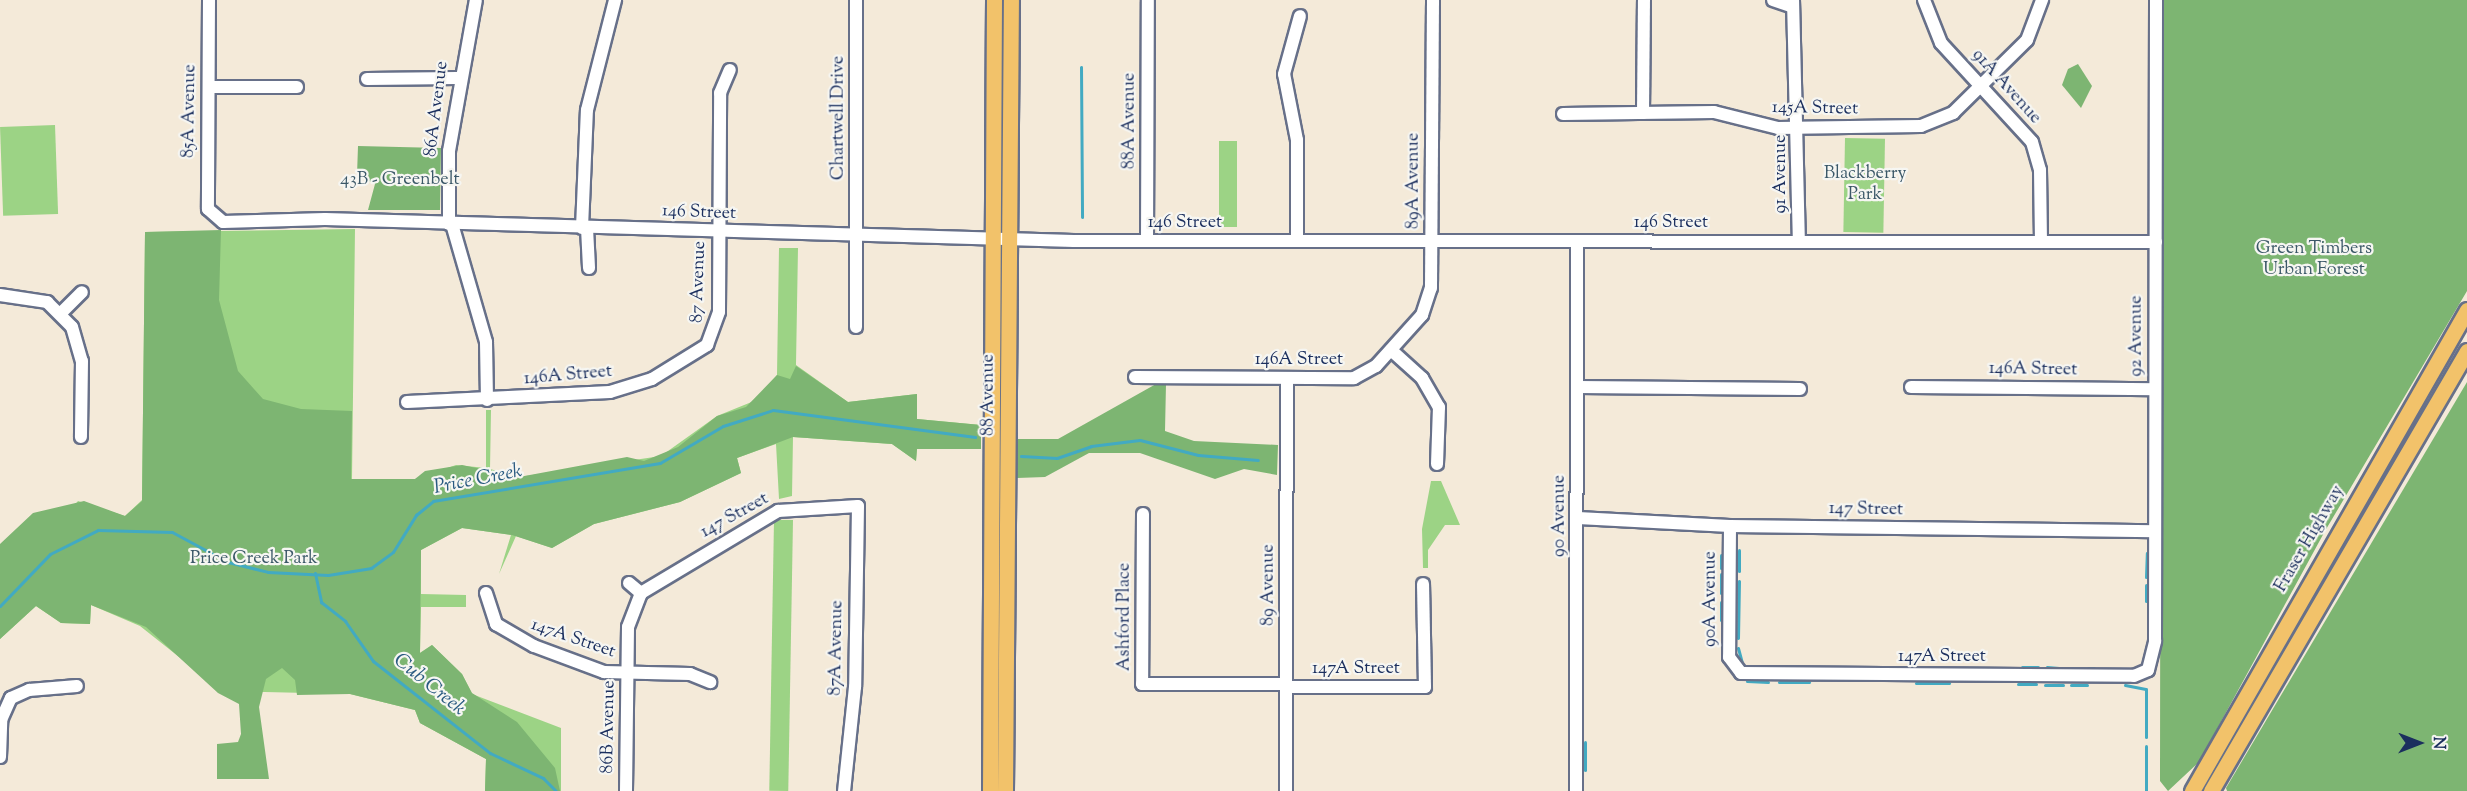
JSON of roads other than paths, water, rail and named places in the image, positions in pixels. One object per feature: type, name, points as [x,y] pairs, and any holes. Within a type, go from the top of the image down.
[{"type":"main road","name":"88 Avenue","points":[[994,0],[1002,239],[1005,791]]},
{"type":"main road","name":"88 Avenue","points":[[990,791],[1002,239],[1011,0]]},
{"type":"main road","name":"Fraser Highway","points":[[2192,791],[2467,310]]},
{"type":"main road","points":[[2214,789],[2467,351]]},
{"type":"street","name":"85A Avenue","points":[[209,0],[208,200],[215,220]]},
{"type":"street","name":"86A Avenue","points":[[476,0],[458,78],[448,151],[450,224],[486,342],[487,400]]},
{"type":"street","points":[[589,268],[585,228],[587,110],[615,0]]},
{"type":"street","name":"Chartwell Drive","points":[[856,0],[858,235]]},
{"type":"street","name":"88A Avenue","points":[[1148,0],[1148,242]]},
{"type":"street","name":"89A Avenue","points":[[1391,350],[1427,307],[1432,242],[1433,0]]},
{"type":"street","points":[[1643,113],[1644,0]]},
{"type":"street","points":[[1773,0],[1793,4]]},
{"type":"street","name":"91A Avenue","points":[[1924,0],[1936,37],[2022,127],[2035,150],[2041,241]]},
{"type":"street","name":"145A Street","points":[[1563,114],[1714,112],[1770,127],[1799,128],[1933,124],[1953,113],[2027,40],[2042,0]]},
{"type":"street","name":"92 Avenue","points":[[2148,670],[2155,653],[2156,0]]},
{"type":"street","name":"91 Avenue","points":[[1793,4],[1799,128],[1799,241]]},
{"type":"street","points":[[1297,241],[1297,140],[1284,74],[1300,16]]},
{"type":"street","name":"87 Avenue","points":[[715,333],[719,232],[720,93],[730,70]]},
{"type":"street","points":[[367,79],[458,78]]},
{"type":"street","points":[[209,87],[297,87]]},
{"type":"street","name":"146 Street","points":[[215,220],[1148,242],[2156,242]]},
{"type":"street","points":[[856,327],[858,235]]},
{"type":"street","name":"90 Avenue","points":[[1576,791],[1579,387],[1577,241]]},
{"type":"street","points":[[62,312],[82,292]]},
{"type":"street","points":[[0,295],[36,298],[62,312],[81,356],[81,437]]},
{"type":"street","name":"146A Street","points":[[406,402],[487,400],[632,387],[696,354],[715,333]]},
{"type":"street","points":[[1391,350],[1427,385],[1439,407],[1437,464]]},
{"type":"street","name":"146A Street","points":[[1135,377],[1354,378],[1391,350]]},
{"type":"street","name":"89 Avenue","points":[[1286,791],[1287,379]]},
{"type":"street","points":[[1579,387],[1800,389]]},
{"type":"street","name":"146A Street","points":[[1911,387],[2155,389]]},
{"type":"street","name":"147 Street","points":[[641,593],[778,511],[858,506]]},
{"type":"street","name":"87A Avenue","points":[[844,791],[855,687],[858,506]]},
{"type":"street","name":"Ashford Place","points":[[1143,514],[1142,684],[1286,686]]},
{"type":"street","name":"147 Street","points":[[1578,518],[1730,526],[2155,531]]},
{"type":"street","name":"90A Avenue","points":[[1730,526],[1729,657],[1735,670]]},
{"type":"street","points":[[629,583],[641,593]]},
{"type":"street","name":"147A Street","points":[[1286,686],[1425,687],[1424,584]]},
{"type":"street","name":"147A Street","points":[[486,593],[491,618],[520,640],[604,672],[690,674],[710,682]]},
{"type":"street","name":"86B Avenue","points":[[626,791],[629,622],[641,593]]},
{"type":"street","name":"147A Street","points":[[1735,670],[2123,676],[2148,670]]},
{"type":"street","points":[[0,757],[1,720],[11,698],[29,690],[77,686]]},
{"type":"waterway","points":[[1081,67],[1082,217]]},
{"type":"waterway","name":"Price Creek","points":[[0,606],[50,554],[98,530],[172,532],[228,562],[268,572],[328,575],[371,568],[393,552],[416,515],[433,501],[660,463],[723,426],[773,410],[975,437]]},
{"type":"waterway","name":"Price Creek","points":[[1021,456],[1057,458],[1091,446],[1140,440],[1198,455],[1258,460]]},
{"type":"waterway","points":[[1739,550],[1739,571]]},
{"type":"waterway","points":[[2146,577],[2147,553]]},
{"type":"waterway","points":[[1721,555],[1721,568]]},
{"type":"waterway","name":"Cub Creek","points":[[315,573],[321,602],[345,621],[373,661],[490,753],[543,778],[556,791]]},
{"type":"waterway","points":[[1721,574],[1721,593]]},
{"type":"waterway","points":[[1738,638],[1739,581]]},
{"type":"waterway","points":[[2146,585],[2146,601]]},
{"type":"waterway","points":[[1721,602],[1721,620]]},
{"type":"waterway","points":[[1738,648],[1742,663]]},
{"type":"waterway","points":[[2022,667],[2038,667]]},
{"type":"waterway","points":[[2047,667],[2059,668]]},
{"type":"waterway","points":[[2088,668],[2094,668]]},
{"type":"waterway","points":[[1747,681],[1768,682]]},
{"type":"waterway","points":[[1779,682],[1809,682]]},
{"type":"waterway","points":[[1916,683],[1949,683]]},
{"type":"waterway","points":[[2018,684],[2036,684]]},
{"type":"waterway","points":[[2045,685],[2063,685]]},
{"type":"waterway","points":[[2071,685],[2087,685]]},
{"type":"waterway","points":[[2125,685],[2146,689],[2146,737]]},
{"type":"waterway","points":[[1585,742],[1585,770]]},
{"type":"waterway","points":[[2146,746],[2146,791]]},
{"type":"park label","name":"43B - Greenbelt","points":[[400,180]]},
{"type":"park label","name":"Blackberry Park","points":[[1865,186]]},
{"type":"park label","name":"Green Timbers Urban Forest","points":[[2314,260]]},
{"type":"park label","name":"Price Creek Park","points":[[254,559]]}]
